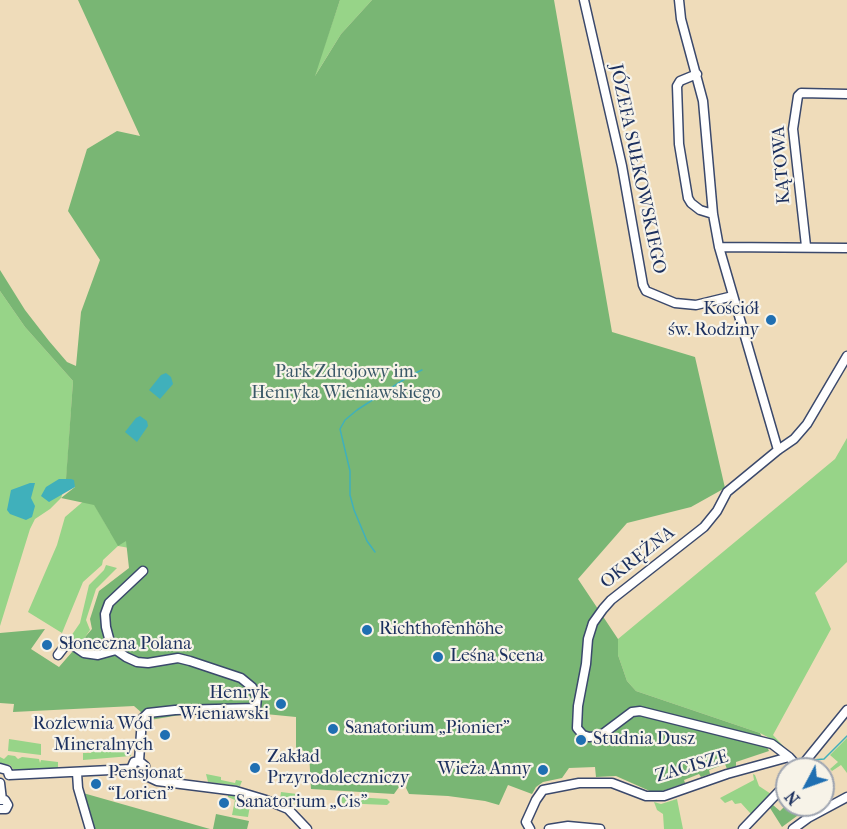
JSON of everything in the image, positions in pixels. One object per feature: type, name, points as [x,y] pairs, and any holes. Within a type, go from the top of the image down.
[{"type":"street","name":"JÓZEFA SUŁKOWSKIEGO","points":[[584,0],[622,166],[643,285],[646,291],[675,303],[696,305],[733,296]]},
{"type":"street","points":[[679,0],[681,19],[703,101],[713,214],[719,247],[778,450],[794,440],[807,424],[847,356]]},
{"type":"street","points":[[697,74],[680,81],[677,86],[679,144],[688,198],[691,204],[700,210],[713,214]]},
{"type":"street","name":"KĄTOWA","points":[[806,246],[793,129],[798,96],[801,93],[847,94]]},
{"type":"street","points":[[719,247],[847,248]]},
{"type":"street","name":"OKRĘŻNA","points":[[778,450],[728,492],[704,527],[611,600],[603,609],[593,623],[588,639],[577,728],[583,735],[594,738],[606,732],[632,712],[640,711],[772,744],[789,756]]},
{"type":"street","points":[[142,774],[145,766],[140,761],[142,719],[148,713],[256,708],[257,697],[252,687],[241,678],[190,661],[178,658],[148,663],[137,662],[116,650],[110,642],[106,627],[105,614],[108,603],[143,571]]},
{"type":"street","points":[[58,655],[68,642],[84,653],[98,655],[116,650]]},
{"type":"street","points":[[809,757],[847,710]]},
{"type":"street","name":"ZACISZE","points":[[530,829],[526,822],[543,790],[579,783],[612,783],[646,796],[664,796],[789,756]]},
{"type":"street","points":[[131,769],[134,762],[140,761]]},
{"type":"street","points":[[0,768],[7,770],[9,776],[7,781],[0,783],[1,800],[6,801],[8,805],[6,809],[0,809]]},
{"type":"street","points":[[9,776],[131,769]]},
{"type":"street","points":[[131,769],[134,774],[142,774],[157,781],[236,791],[266,800],[288,809],[306,829]]},
{"type":"street","points":[[76,773],[90,829]]},
{"type":"street","points":[[742,829],[775,795]]},
{"type":"street","points":[[793,829],[808,818],[847,797]]},
{"type":"street","points":[[549,829],[568,826],[600,829]]},
{"type":"green space","name":"Park Zdrojowy im. Henryka Wieniawskiego","points":[[78,0],[340,0],[315,76],[341,34],[372,0],[554,0],[612,332],[695,357],[725,488],[691,507],[627,523],[578,579],[618,639],[618,655],[627,681],[636,691],[760,733],[769,751],[736,762],[736,766],[727,769],[725,764],[709,770],[710,774],[701,777],[699,774],[684,780],[685,783],[652,792],[616,776],[596,777],[595,767],[569,768],[562,778],[543,782],[532,794],[508,785],[499,805],[448,796],[409,794],[406,788],[408,780],[403,777],[398,779],[399,787],[394,794],[311,789],[309,752],[296,749],[296,717],[255,713],[186,714],[150,720],[134,706],[13,712],[14,704],[0,703],[0,633],[45,629],[31,649],[59,667],[92,629],[90,619],[99,591],[129,568],[126,541],[118,546],[94,505],[61,498],[75,487],[70,479],[66,479],[73,381],[25,327],[0,291],[0,270],[25,310],[49,341],[67,362],[76,366],[81,312],[100,260],[68,211],[87,149],[117,131],[140,136]]},
{"type":"green space","points":[[340,0],[372,0],[341,34],[313,79]]},
{"type":"green space","points":[[0,291],[25,327],[73,381],[66,483],[61,498],[35,519],[30,529],[0,626]]},
{"type":"green space","points":[[847,438],[847,562],[815,593],[831,629],[773,735],[787,750],[760,733],[636,691],[627,681],[618,655],[618,639],[835,459]]},
{"type":"green space","name":"Słoneczna Polana","points":[[86,499],[94,504],[110,532],[129,519],[141,550],[118,546],[103,560],[102,565],[83,582],[62,633],[28,612],[57,545],[65,517]]},
{"type":"green space","points":[[106,565],[117,568],[96,589],[86,620],[90,630],[78,647],[69,639],[80,623],[89,585]]},
{"type":"green space","points":[[847,738],[847,773],[841,765],[835,769],[838,762],[830,755]]},
{"type":"green space","points":[[9,739],[41,744],[41,755],[8,751]]},
{"type":"green space","points":[[92,740],[108,742],[108,748],[129,748],[131,756],[83,760],[83,753],[91,753]]},
{"type":"green space","points":[[8,755],[18,759],[22,757],[39,759],[40,763],[41,760],[58,762],[58,771],[14,770],[10,765],[0,763],[0,757],[4,759]]},
{"type":"green space","points":[[206,774],[235,783],[236,780],[242,781],[240,786],[208,782]]},
{"type":"green space","points":[[753,774],[759,786],[771,794],[751,814],[741,803],[735,804],[732,800],[725,803],[720,798],[754,780]]},
{"type":"green space","points":[[281,792],[297,794],[295,803],[280,799]]},
{"type":"green space","points":[[83,793],[210,829],[94,829]]},
{"type":"green space","points":[[228,794],[251,800],[248,817],[232,815],[235,800],[228,797]]},
{"type":"green space","points":[[339,796],[387,799],[390,802],[387,805],[339,803],[336,799]]},
{"type":"green space","points":[[677,799],[683,829],[664,829],[663,814],[657,810],[654,802],[661,804]]},
{"type":"green space","points":[[773,805],[775,807],[775,816],[770,808]]},
{"type":"green space","points":[[216,814],[249,821],[247,829],[213,829]]},
{"type":"green space","points":[[776,817],[796,817],[782,827]]},
{"type":"water","points":[[166,373],[171,377],[173,384],[160,399],[149,390],[161,375]]},
{"type":"water","points":[[140,416],[147,421],[148,426],[137,442],[125,432]]},
{"type":"water","points":[[59,479],[74,480],[75,487],[49,502],[41,496],[46,487]]},
{"type":"water","points":[[35,483],[31,498],[35,506],[32,517],[26,520],[10,514],[7,510],[11,490]]},
{"type":"waterway","points":[[375,552],[367,541],[354,510],[350,495],[350,471],[340,429],[345,420],[357,410],[422,370]]},
{"type":"waterway","points":[[826,757],[847,736]]},
{"type":"place","name":"Kościół św. Rodziny","points":[[771,320]]},
{"type":"place","name":"Richthofenhöhe","points":[[367,630]]},
{"type":"place","name":"Słoneczna Polana","points":[[47,645]]},
{"type":"place","name":"Leśna Scena","points":[[438,657]]},
{"type":"place","name":"Henryk Wieniawski","points":[[281,704]]},
{"type":"place","name":"Sanatorium „Pionier”","points":[[333,729]]},
{"type":"place","name":"Rozlewnia Wód Mineralnych","points":[[165,735]]},
{"type":"place","name":"Studnia Dusz","points":[[581,740]]},
{"type":"place","name":"Zakład Przyrodoleczniczy","points":[[255,768]]},
{"type":"place","name":"Wieża Anny","points":[[543,770]]},
{"type":"place","name":"Pensjonat “Lorien”","points":[[96,784]]},
{"type":"place","name":"Sanatorium „Cis”","points":[[224,803]]}]
